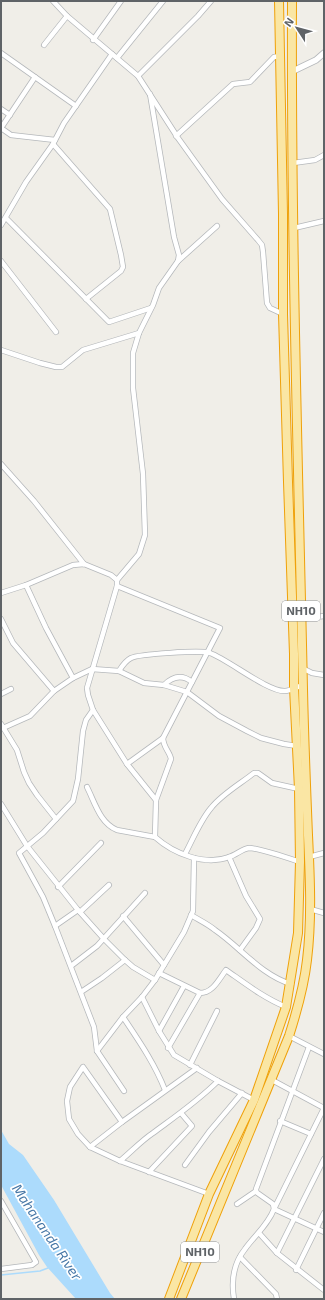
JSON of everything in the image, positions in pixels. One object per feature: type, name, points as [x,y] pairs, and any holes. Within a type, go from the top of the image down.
[{"type":"highway","points":[[169,1299],[210,1194],[254,1100],[286,1007],[291,984],[298,933],[300,862],[299,789],[294,688],[283,314],[279,1]]},
{"type":"highway","name":"NH10","points":[[181,1299],[289,1036],[300,1000],[307,961],[310,909],[302,668],[296,395],[291,72],[292,1]]},
{"type":"street","points":[[53,1],[93,40],[138,76],[176,136],[222,199],[262,245],[267,303],[270,308],[283,314]]},
{"type":"street","points":[[93,40],[121,1]]},
{"type":"street","points":[[117,58],[163,1]]},
{"type":"street","points":[[138,76],[211,1]]},
{"type":"street","points":[[44,45],[67,16]]},
{"type":"street","points":[[1,53],[76,106]]},
{"type":"street","points":[[291,72],[316,60],[324,53]]},
{"type":"street","points":[[1,225],[26,182],[112,54]]},
{"type":"street","points":[[176,136],[233,84],[250,82],[274,57],[280,56]]},
{"type":"street","points":[[34,77],[1,128],[10,134],[54,142],[110,209],[123,263],[122,269],[86,299]]},
{"type":"street","points":[[150,94],[171,222],[179,255],[178,261]]},
{"type":"street","points":[[1,109],[10,115]]},
{"type":"street","points":[[292,162],[315,160],[324,155]]},
{"type":"street","points":[[6,218],[110,323],[151,308]]},
{"type":"street","points":[[294,228],[324,221]]},
{"type":"street","points":[[156,800],[126,764],[93,710],[87,688],[117,586],[117,580],[139,554],[145,535],[143,474],[132,370],[133,353],[139,332],[159,288],[178,261],[216,226]]},
{"type":"street","points":[[1,261],[56,332]]},
{"type":"street","points":[[1,350],[40,363],[62,367],[83,350],[139,332]]},
{"type":"street","points":[[1,464],[84,564]]},
{"type":"street","points":[[1,593],[26,585],[73,565],[84,564],[111,575],[117,580]]},
{"type":"street","points":[[26,585],[46,628],[73,678]]},
{"type":"street","points":[[117,586],[219,627],[220,630],[163,738],[126,764]]},
{"type":"street","points":[[301,619],[324,616]]},
{"type":"street","points":[[1,619],[13,643],[54,691]]},
{"type":"street","points":[[119,671],[127,661],[136,656],[208,652],[232,664],[271,688],[286,691],[303,685]]},
{"type":"street","points":[[302,668],[312,673],[324,675]]},
{"type":"street","points":[[56,819],[29,783],[17,750],[2,726],[30,716],[54,691],[73,678],[92,669],[119,671],[144,683],[164,685],[187,692],[231,723],[261,738],[297,746]]},
{"type":"street","points":[[164,685],[170,679],[176,678],[187,678],[192,682]]},
{"type":"street","points":[[1,694],[12,689]]},
{"type":"street","points":[[93,710],[86,720],[83,731],[78,779],[72,804],[19,853],[43,897],[56,926],[94,1027],[97,1051],[124,1091]]},
{"type":"street","points":[[155,837],[156,800],[171,759],[163,743],[163,738]]},
{"type":"street","points":[[185,854],[211,808],[254,773],[258,773],[272,783],[299,789]]},
{"type":"street","points":[[87,787],[103,820],[109,826],[118,830],[155,837],[194,858],[214,861],[229,857],[250,848],[300,862]]},
{"type":"street","points":[[1,804],[27,846],[58,887],[104,939],[132,967],[155,980]]},
{"type":"street","points":[[58,887],[101,842]]},
{"type":"street","points":[[309,857],[324,853]]},
{"type":"street","points":[[229,857],[246,896],[260,919],[256,928],[240,950]]},
{"type":"street","points":[[97,1051],[123,1017],[142,997],[155,980],[184,932],[193,911],[194,858]]},
{"type":"street","points":[[56,926],[79,911],[109,885]]},
{"type":"street","points":[[71,966],[88,954],[104,939],[145,893]]},
{"type":"street","points":[[310,909],[324,913]]},
{"type":"street","points":[[191,915],[215,929],[273,976],[291,984]]},
{"type":"street","points":[[124,916],[164,965]]},
{"type":"street","points":[[81,992],[125,960]]},
{"type":"street","points":[[159,973],[200,993],[206,993],[212,988],[226,970],[255,992],[286,1007]]},
{"type":"street","points":[[159,1031],[184,986]]},
{"type":"street","points":[[168,1048],[200,993]]},
{"type":"street","points":[[142,997],[168,1048],[174,1055],[254,1100]]},
{"type":"street","points":[[190,1065],[217,1011]]},
{"type":"street","points":[[123,1017],[160,1076],[165,1090]]},
{"type":"street","points":[[289,1036],[324,1054]]},
{"type":"street","points":[[237,1204],[256,1191],[280,1121],[309,1047]]},
{"type":"street","points":[[122,1122],[83,1067],[70,1087],[67,1101],[69,1119],[78,1134],[90,1147],[120,1161],[210,1194]]},
{"type":"street","points":[[90,1147],[165,1090],[197,1068]]},
{"type":"street","points":[[234,1299],[232,1284],[236,1263],[244,1249],[271,1217],[324,1108],[291,1092],[272,1080]]},
{"type":"street","points":[[120,1161],[151,1134],[206,1093],[218,1081]]},
{"type":"street","points":[[185,1165],[209,1132],[242,1093]]},
{"type":"street","points":[[149,1172],[192,1126],[181,1113]]},
{"type":"street","points":[[280,1121],[311,1134]]},
{"type":"street","points":[[277,1253],[324,1159]]},
{"type":"street","points":[[256,1191],[272,1204],[274,1209],[324,1232]]},
{"type":"street","points":[[1,1201],[36,1262],[32,1265],[1,1269]]},
{"type":"street","points":[[296,1270],[324,1213]]},
{"type":"street","points":[[258,1233],[296,1270],[324,1290]]},
{"type":"street","points":[[240,1257],[276,1294],[277,1299]]},
{"type":"water","name":"Mahananda River","points":[[1,1130],[9,1144],[23,1155],[54,1200],[115,1299],[76,1299],[47,1267],[1,1185]]},
{"type":"waterway","points":[[1,1275],[40,1271],[48,1268]]}]
